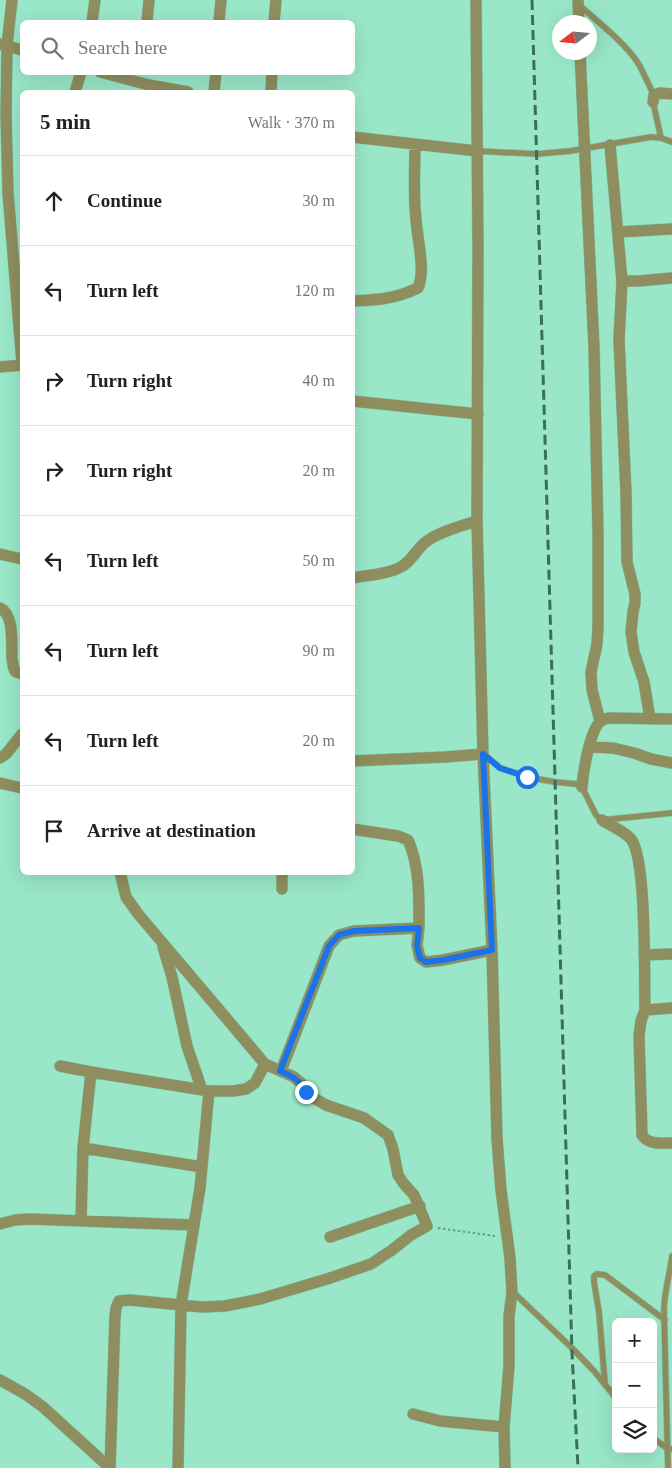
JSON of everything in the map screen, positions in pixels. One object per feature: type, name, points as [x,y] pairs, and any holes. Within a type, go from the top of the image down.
[{"type":"street","points":[[12,0],[3,45],[8,193],[20,340]]},
{"type":"street","points":[[92,20],[95,0]]},
{"type":"street","points":[[147,20],[149,0]]},
{"type":"street","points":[[219,20],[221,0]]},
{"type":"street","points":[[274,20],[276,0]]},
{"type":"street","points":[[476,0],[477,520],[483,754],[492,950],[496,1139],[512,1292],[509,1316],[509,1366],[504,1427],[505,1468]]},
{"type":"street","points":[[578,2],[579,15]]},
{"type":"street","points":[[3,45],[20,49]]},
{"type":"street","points":[[580,60],[594,347],[598,534],[598,627],[597,644],[591,672],[592,690],[600,721]]},
{"type":"street","points":[[76,90],[80,75]]},
{"type":"street","points":[[109,75],[178,90]]},
{"type":"street","points":[[214,90],[216,75]]},
{"type":"street","points":[[271,90],[272,75]]},
{"type":"street","points":[[653,98],[660,93],[672,94]]},
{"type":"street","points":[[355,137],[477,151]]},
{"type":"street","points":[[355,301],[382,300],[409,293],[418,288],[421,278],[415,218],[416,144]]},
{"type":"street","points":[[610,145],[622,281],[619,340],[627,562],[635,594],[631,632],[634,652],[644,682],[650,719]]},
{"type":"street","points":[[618,232],[672,229]]},
{"type":"street","points":[[622,281],[672,278]]},
{"type":"street","points":[[0,367],[20,364]]},
{"type":"street","points":[[355,401],[478,414]]},
{"type":"street","points":[[355,577],[399,568],[412,558],[421,546],[429,540],[443,532],[477,520]]},
{"type":"street","points":[[0,554],[20,559]]},
{"type":"street","points":[[0,608],[7,613],[11,623],[14,669],[20,673]]},
{"type":"street","points":[[582,787],[583,769],[589,747],[594,731],[600,721],[608,718],[672,719]]},
{"type":"street","points":[[0,758],[6,754],[20,736]]},
{"type":"street","points":[[589,747],[613,748],[672,763]]},
{"type":"street","points":[[355,760],[483,754]]},
{"type":"street","points":[[0,783],[20,788]]},
{"type":"street","points":[[602,820],[630,838],[635,847],[642,897],[645,1010],[639,1036],[642,1134],[644,1139],[651,1142],[672,1143]]},
{"type":"street","points":[[355,829],[398,836],[408,840],[414,853],[419,891],[417,946],[420,958],[426,962],[492,950]]},
{"type":"street","points":[[110,1468],[116,1308],[119,1302],[125,1300],[202,1307],[225,1306],[260,1299],[371,1264],[426,1226],[420,1206],[414,1195],[398,1175],[393,1149],[388,1136],[364,1118],[326,1105],[312,1097],[294,1076],[265,1064],[139,916],[126,897],[121,875]]},
{"type":"street","points":[[282,875],[282,889]]},
{"type":"street","points":[[280,1071],[329,946],[339,935],[354,931],[419,928]]},
{"type":"street","points":[[161,943],[172,977],[187,1046],[205,1091],[200,1188],[182,1305],[178,1468]]},
{"type":"street","points":[[644,955],[672,954]]},
{"type":"street","points":[[645,1010],[672,1008]]},
{"type":"street","points":[[60,1066],[205,1091],[246,1089],[255,1083],[265,1064]]},
{"type":"street","points":[[81,1220],[83,1148],[90,1072]]},
{"type":"street","points":[[83,1148],[202,1167]]},
{"type":"street","points":[[330,1238],[420,1206]]},
{"type":"street","points":[[0,1224],[30,1219],[194,1225]]},
{"type":"street","points":[[0,1380],[43,1407],[110,1468]]},
{"type":"street","points":[[413,1414],[440,1421],[504,1427]]},
{"type":"lane","points":[[578,2],[638,63],[653,98],[661,138]]},
{"type":"lane","points":[[477,151],[537,154],[584,149],[650,137],[672,142]]},
{"type":"lane","points":[[483,754],[500,768],[527,777],[576,784],[582,787],[596,815],[602,820],[672,813]]},
{"type":"lane","points":[[668,1468],[670,1449],[664,1300],[672,1256]]},
{"type":"lane","points":[[605,1385],[594,1276],[598,1274],[605,1275],[664,1320]]},
{"type":"lane","points":[[512,1292],[572,1348],[612,1393]]},
{"type":"lane","points":[[657,1441],[670,1449]]},
{"type":"path","points":[[426,1226],[507,1237]]},
{"type":"railway","points":[[532,0],[572,1353],[578,1468]]},
{"type":"route","points":[[306,1092],[302,1084],[294,1076],[280,1071],[329,946],[339,935],[354,931],[419,928],[417,946],[420,958],[426,962],[492,950],[483,754],[500,768],[527,777]]}]
